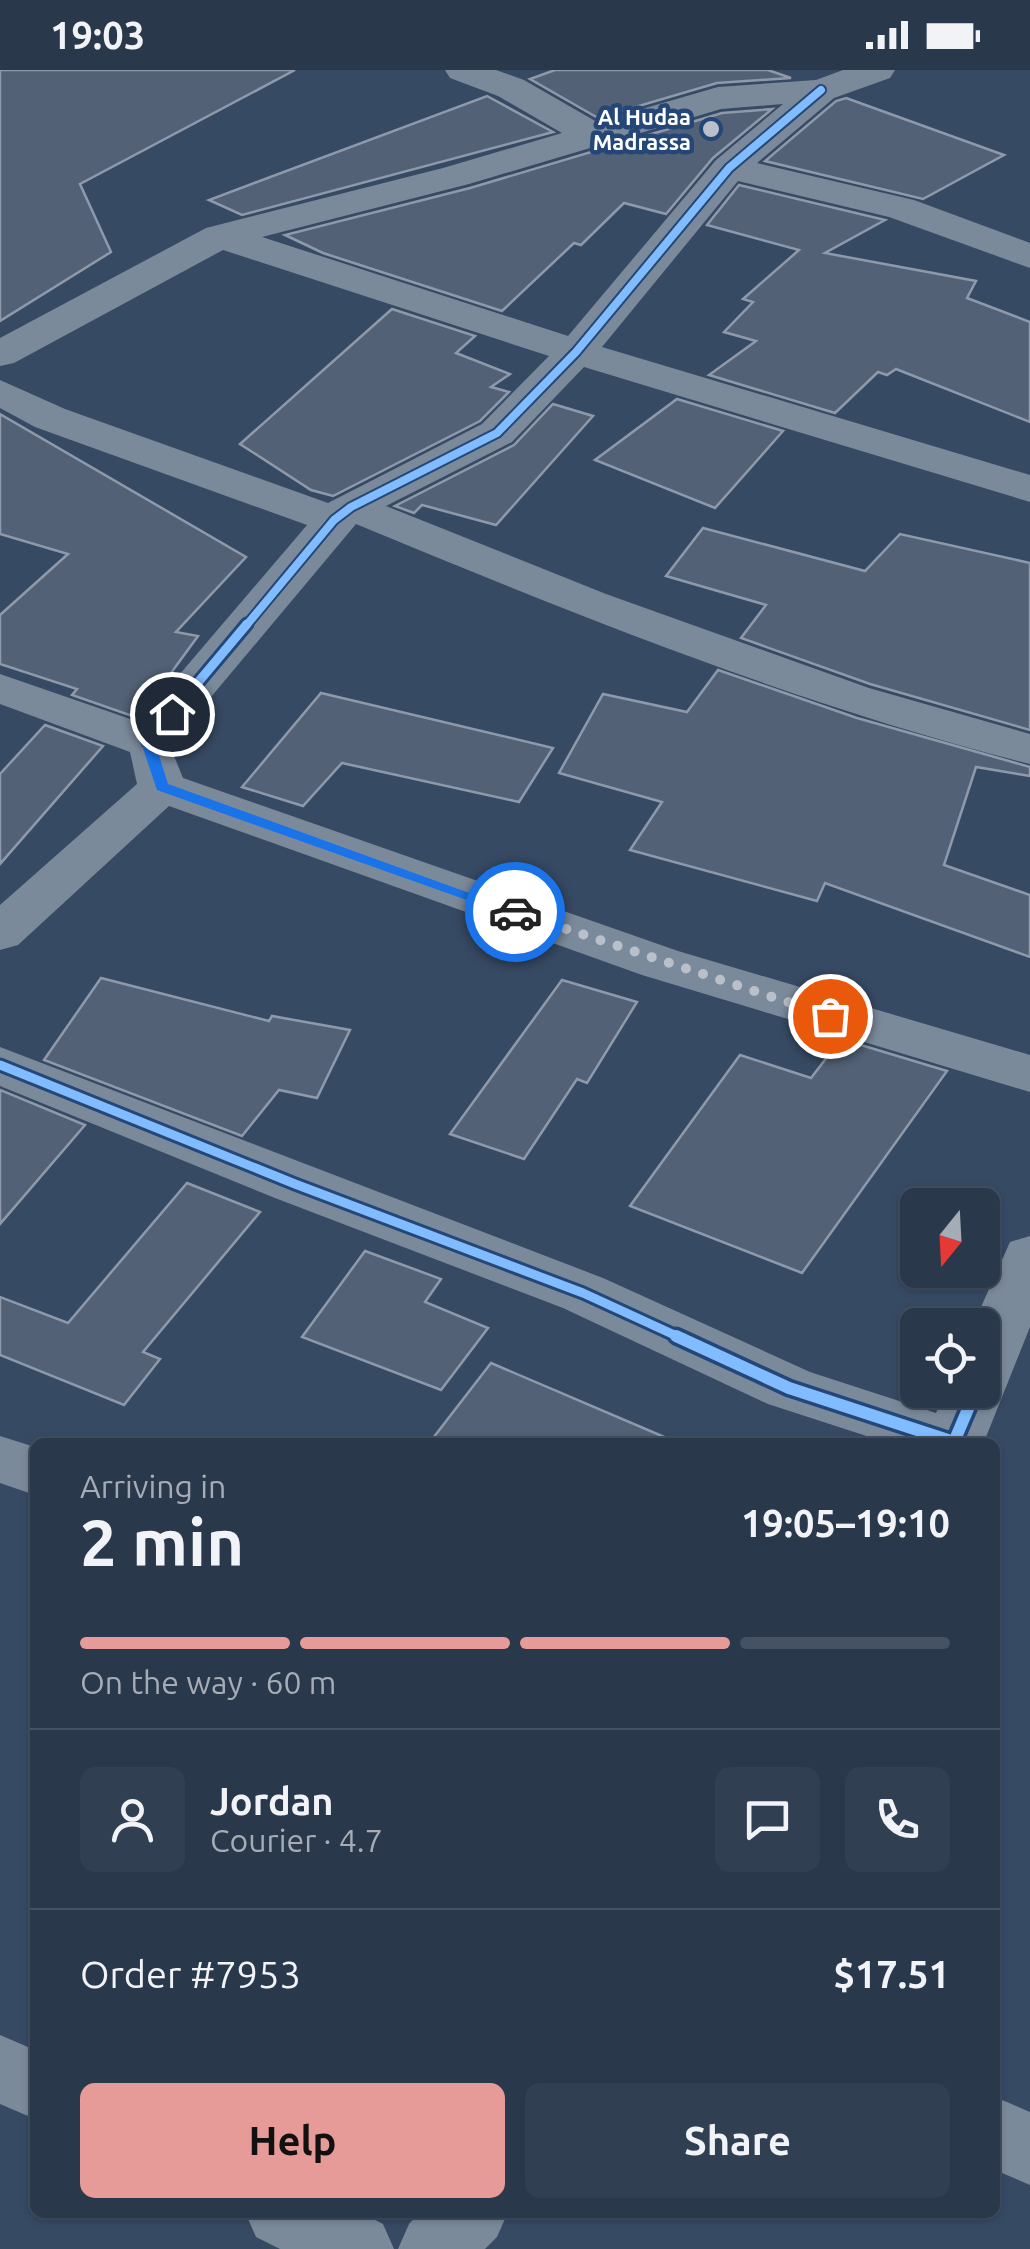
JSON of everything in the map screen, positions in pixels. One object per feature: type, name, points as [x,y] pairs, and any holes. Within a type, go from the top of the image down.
[{"type":"street","points":[[463,70],[511,88],[594,136]]},
{"type":"street","points":[[0,354],[220,236],[456,176],[718,98],[822,90],[877,70]]},
{"type":"street","points":[[0,932],[155,765],[343,514],[498,433],[576,352],[729,168],[822,90]]},
{"type":"street","points":[[729,168],[901,208],[1030,256]]},
{"type":"street","points":[[220,236],[576,352],[1030,489]]},
{"type":"street","points":[[0,392],[50,418],[343,514],[814,684],[1030,749]]},
{"type":"street","points":[[0,688],[155,765],[660,963],[1030,1074]]},
{"type":"street","points":[[0,1065],[296,1184],[583,1293],[789,1388],[942,1438]]},
{"type":"street","points":[[1000,1330],[1030,1258]]},
{"type":"street","points":[[956,1438],[968,1408]]},
{"type":"street","points":[[0,1458],[30,1469]]},
{"type":"street","points":[[0,2068],[30,2083]]},
{"type":"street","points":[[1000,2134],[1030,2150]]},
{"type":"street","points":[[294,2218],[356,2249]]},
{"type":"street","points":[[435,2249],[466,2218]]},
{"type":"building","points":[[0,70],[295,70],[80,184],[111,252],[0,321]]},
{"type":"building","points":[[555,70],[768,70],[791,78],[717,83],[598,118],[530,79]]},
{"type":"building","points":[[487,96],[553,132],[242,215],[209,200]]},
{"type":"building","points":[[846,98],[1004,155],[923,199],[765,161],[836,101]]},
{"type":"building","points":[[772,109],[713,158],[666,214],[624,203],[581,245],[574,243],[502,311],[323,253],[285,235],[470,188],[722,113]]},
{"type":"building","points":[[739,185],[885,220],[825,253],[976,281],[967,298],[1030,322],[1030,422],[896,369],[887,375],[878,372],[835,413],[709,375],[756,341],[724,332],[753,302],[743,299],[799,250],[707,225]]},
{"type":"building","points":[[392,309],[475,336],[456,353],[510,374],[491,387],[509,392],[480,421],[333,496],[311,490],[240,444]]},
{"type":"building","points":[[677,399],[783,431],[715,508],[595,460]]},
{"type":"building","points":[[553,404],[593,416],[496,525],[422,505],[414,513],[395,506],[514,445]]},
{"type":"building","points":[[0,414],[246,557],[176,632],[198,636],[138,718],[72,695],[77,689],[0,664],[0,615],[68,554],[0,534]]},
{"type":"building","points":[[703,528],[865,571],[900,534],[1030,563],[1030,730],[870,684],[741,638],[766,605],[666,576]]},
{"type":"building","points":[[718,670],[857,718],[1030,767],[1030,776],[976,767],[944,865],[1030,895],[1030,957],[825,883],[817,901],[630,850],[662,802],[559,773],[603,694],[687,712]]},
{"type":"building","points":[[321,693],[553,748],[519,802],[342,763],[303,806],[242,787]]},
{"type":"building","points":[[45,725],[103,746],[0,864],[0,774]]},
{"type":"building","points":[[101,978],[269,1021],[272,1016],[350,1030],[317,1098],[279,1090],[242,1136],[44,1060]]},
{"type":"building","points":[[562,980],[637,1002],[587,1083],[577,1079],[524,1159],[450,1134]]},
{"type":"building","points":[[841,1039],[947,1071],[802,1273],[630,1206],[740,1055],[811,1078]]},
{"type":"building","points":[[0,1090],[85,1125],[0,1224]]},
{"type":"building","points":[[187,1183],[260,1212],[143,1352],[160,1359],[124,1405],[0,1355],[0,1297],[68,1323]]},
{"type":"building","points":[[365,1251],[441,1279],[425,1302],[488,1328],[441,1390],[302,1337]]},
{"type":"building","points":[[491,1363],[667,1438],[433,1438]]},
{"type":"cycle path","points":[[148,742],[334,520],[351,507],[497,433],[576,352],[729,168],[821,90]]},
{"type":"cycle path","points":[[0,1065],[295,1184],[583,1293],[789,1388],[942,1438]]},
{"type":"cycle path","points":[[956,1438],[968,1408]]},
{"type":"way so far","points":[[515,912],[830,1016]]},
{"type":"place","name":"Al Hudaa Madrassa","points":[[711,129]]},
{"type":"route","points":[[172,714],[148,742],[162,787],[515,912]]}]
